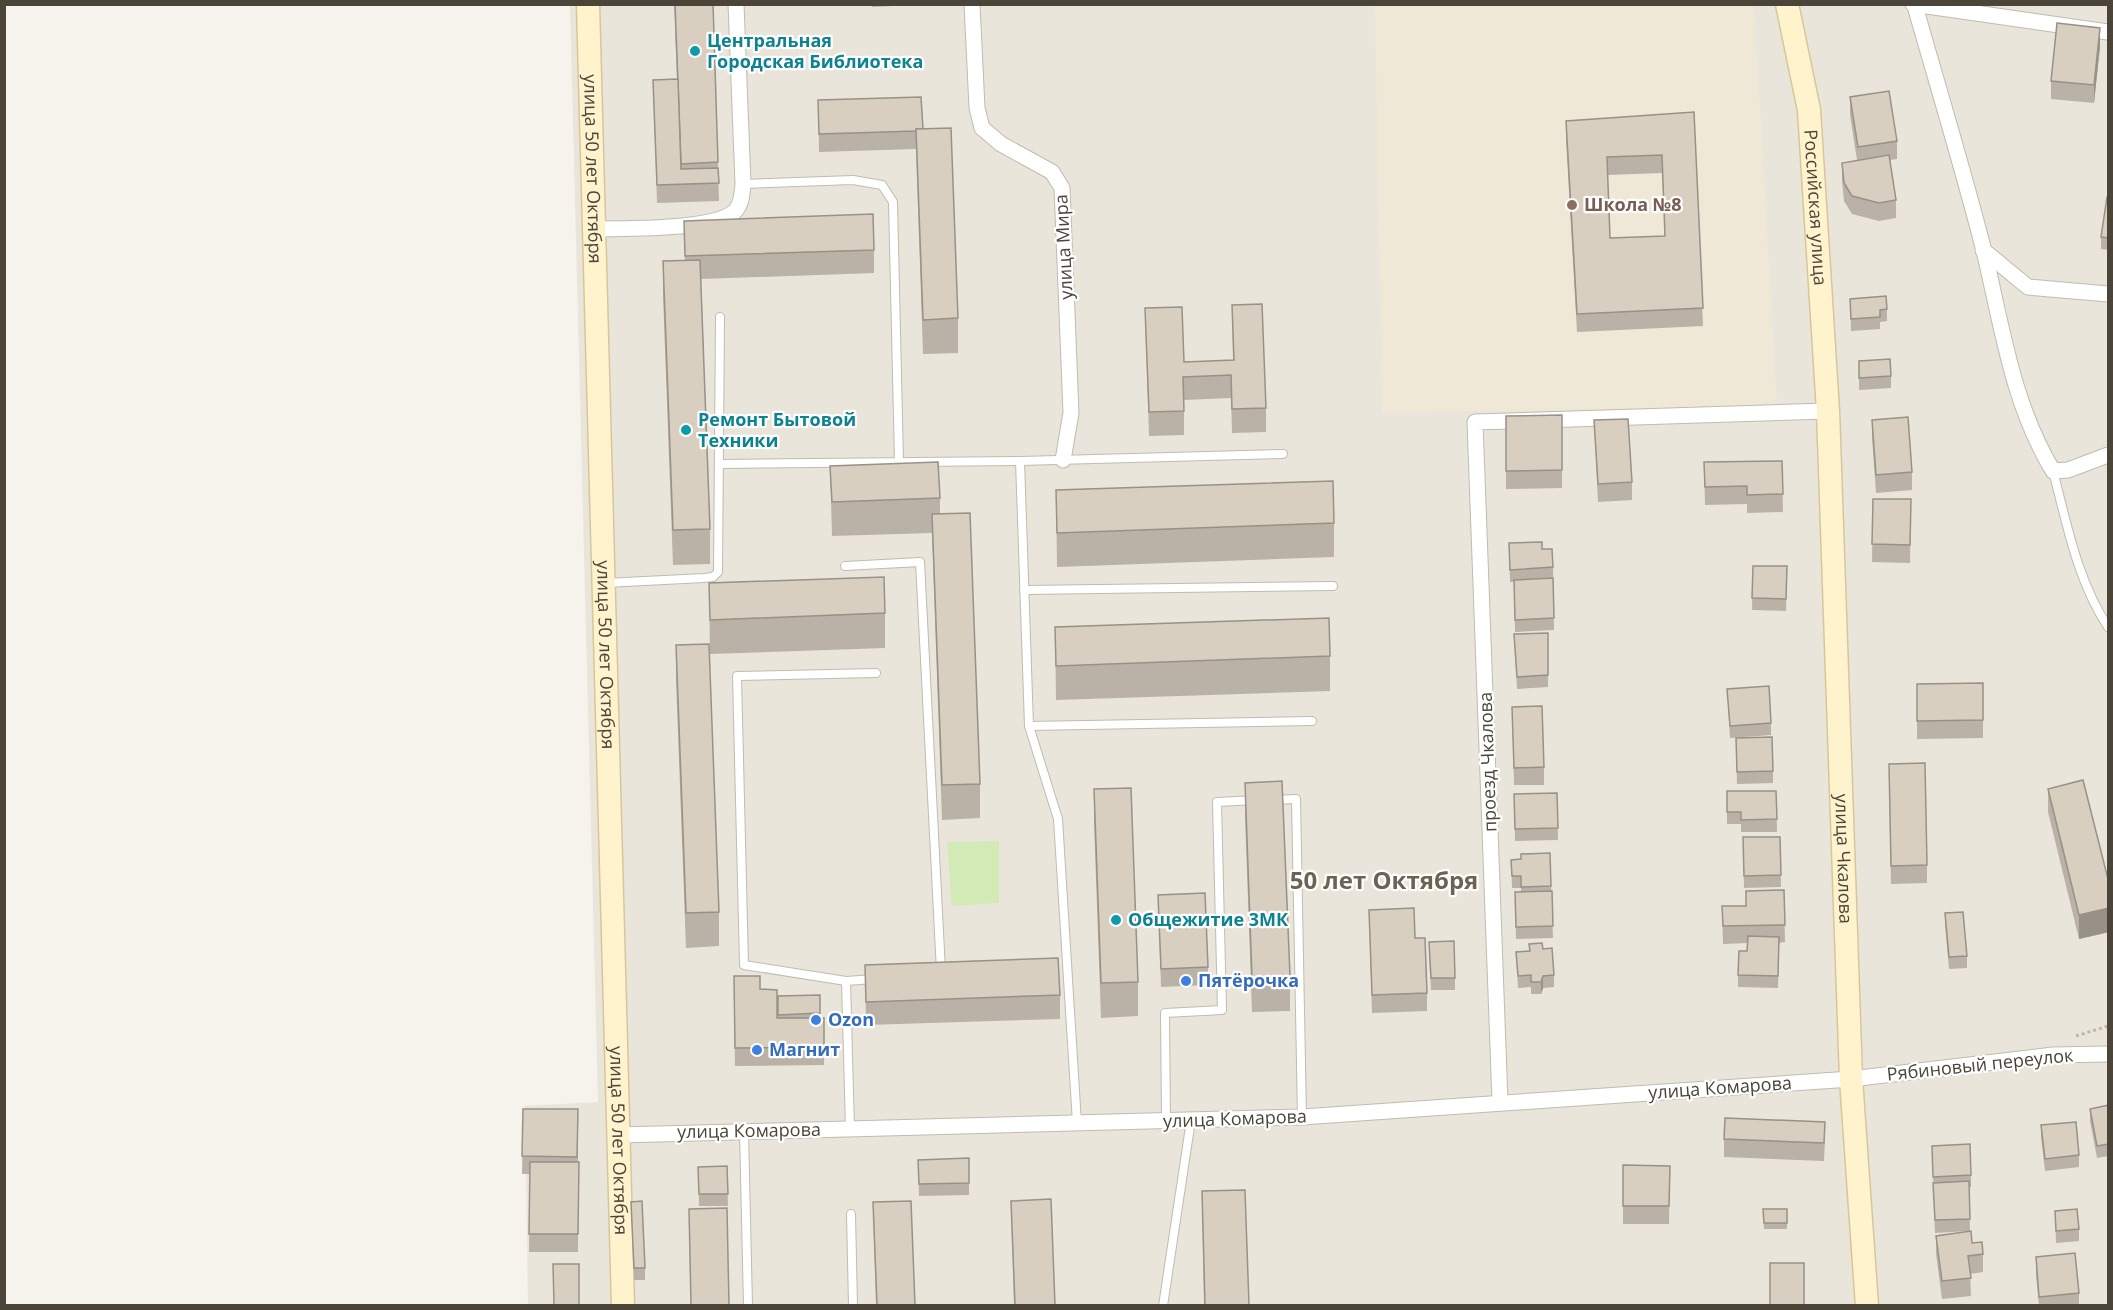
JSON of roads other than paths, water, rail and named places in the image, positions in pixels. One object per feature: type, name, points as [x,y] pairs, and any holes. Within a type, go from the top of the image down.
[{"type":"street","name":"улица 50 лет Октября","points":[[588,4],[623,1305]]},
{"type":"street","points":[[594,229],[717,222],[735,211],[741,199],[742,184],[736,4]]},
{"type":"street","name":"улица Мира","points":[[972,4],[977,108],[982,128],[1021,157],[1052,172],[1062,188],[1071,413],[1063,460]]},
{"type":"street","name":"Российская улица","points":[[1786,4],[1809,110],[1828,411]]},
{"type":"street","points":[[2109,32],[1914,5],[1983,250],[2013,384],[2041,452],[2053,471],[2068,470],[2109,455]]},
{"type":"street","points":[[1983,250],[2028,286],[2109,294]]},
{"type":"street","name":"проезд Чкалова","points":[[1500,1102],[1475,422],[1828,411]]},
{"type":"street","name":"улица Чкалова","points":[[1828,411],[1851,1079],[1867,1305]]},
{"type":"street","name":"Рябиновый переулок","points":[[1851,1079],[2053,1055],[2109,1054]]},
{"type":"street","name":"улица Комарова","points":[[619,1135],[1302,1117],[1851,1079]]},
{"type":"lane","points":[[742,184],[853,180],[882,184],[893,202],[899,461]]},
{"type":"lane","points":[[604,583],[704,578],[712,577],[718,572],[720,317]]},
{"type":"lane","points":[[720,464],[1020,461],[1283,454]]},
{"type":"lane","points":[[1020,461],[1029,726],[1058,819],[1077,1123]]},
{"type":"lane","points":[[2053,471],[2083,579],[2096,607],[2109,627]]},
{"type":"lane","points":[[845,566],[920,562],[941,975]]},
{"type":"lane","points":[[1024,590],[1333,586]]},
{"type":"lane","points":[[876,674],[737,676],[744,966],[846,981],[882,979]]},
{"type":"lane","points":[[1029,726],[1312,721]]},
{"type":"lane","points":[[1166,1121],[1165,1012],[1222,1010],[1217,802],[1296,799],[1302,1117]]},
{"type":"lane","points":[[1055,968],[1067,967]]},
{"type":"lane","points":[[929,976],[952,974]]},
{"type":"lane","points":[[846,981],[850,1129]]},
{"type":"lane","points":[[1163,1305],[1191,1120]]},
{"type":"lane","points":[[744,1131],[748,1305]]},
{"type":"lane","points":[[851,1214],[852,1305]]},
{"type":"place","name":"Центральная Городская Библиотека","points":[[695,51]]},
{"type":"place","name":"Школа №8","points":[[1572,205]]},
{"type":"place","name":"Ремонт Бытовой Техники","points":[[686,430]]},
{"type":"place","name":"Общежитие 3МК","points":[[1116,920]]},
{"type":"place","name":"Пятёрочка","points":[[1186,981]]},
{"type":"place","name":"Ozon","points":[[816,1020]]},
{"type":"place","name":"Магнит","points":[[757,1050]]},
{"type":"district","name":"50 лет Октября","points":[[1384,881]]}]
